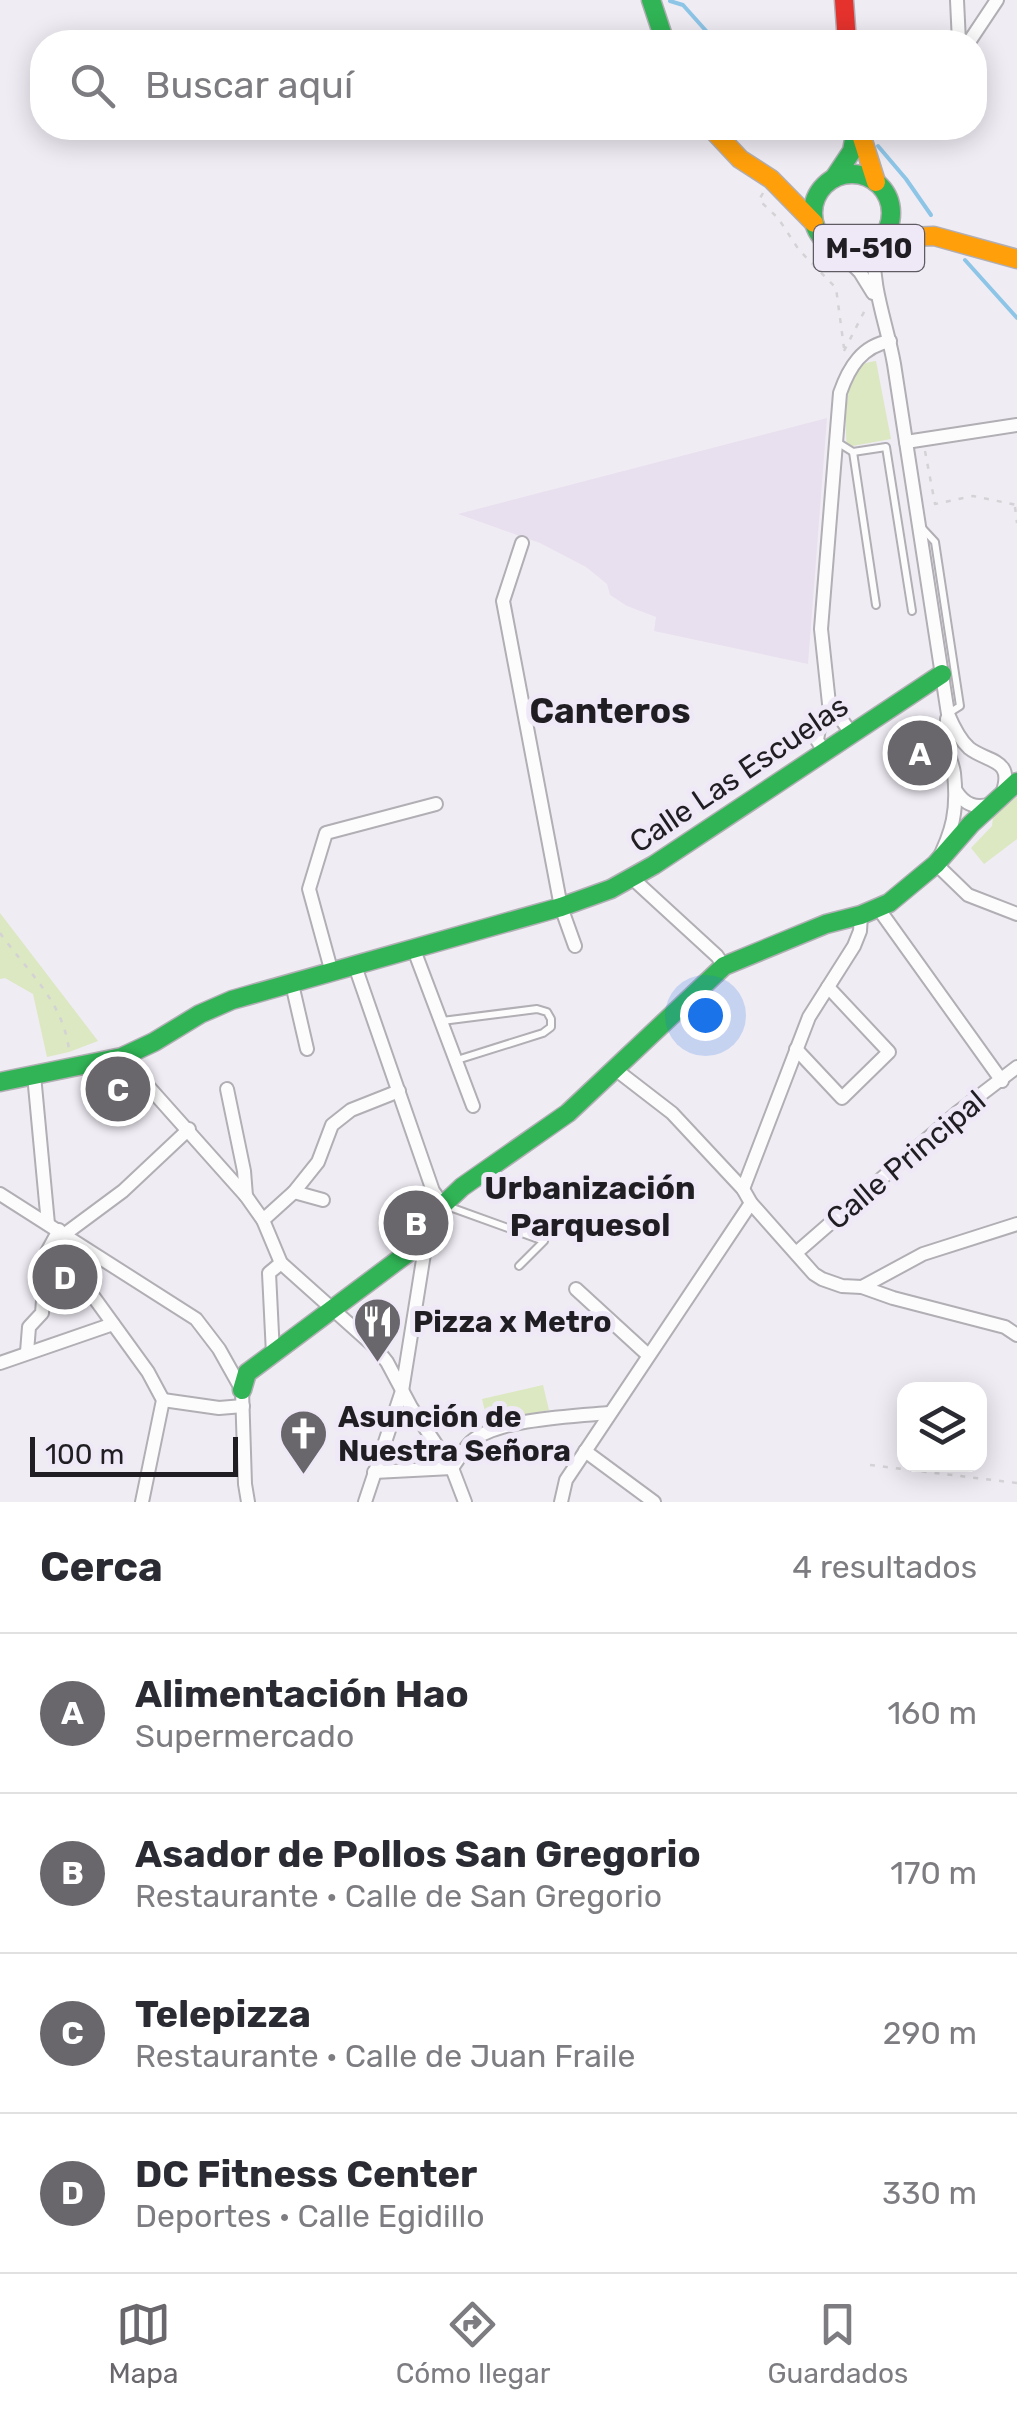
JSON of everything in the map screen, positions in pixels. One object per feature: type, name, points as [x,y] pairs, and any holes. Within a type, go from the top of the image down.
[{"type":"street","points":[[652,0],[661,30]]},
{"type":"street","points":[[844,0],[846,30]]},
{"type":"street","points":[[957,0],[958,30]]},
{"type":"street","points":[[977,30],[997,0]]},
{"type":"street","name":"M-510","points":[[722,140],[740,159],[771,179],[814,223]]},
{"type":"street","points":[[830,181],[852,151],[855,140]]},
{"type":"street","points":[[862,140],[876,182]]},
{"type":"street","name":"M-510","points":[[771,179],[800,186],[843,175],[860,175],[876,182],[910,220],[934,236],[1017,258]]},
{"type":"street","name":"M-510","points":[[830,181],[816,198],[812,214],[822,240],[838,250],[856,252],[878,242],[934,236]]},
{"type":"street","name":"M-510","points":[[878,242],[890,220],[889,200]]},
{"type":"street","points":[[878,242],[872,268],[890,340],[948,714],[948,751],[956,791],[953,828],[936,864]]},
{"type":"street","points":[[838,250],[860,272],[878,299]]},
{"type":"street","points":[[830,713],[822,629],[840,393],[864,351],[890,340]]},
{"type":"street","points":[[906,442],[1017,425]]},
{"type":"street","points":[[522,543],[502,601],[561,907],[575,946]]},
{"type":"street","name":"Calle Las Escuelas","points":[[0,1082],[122,1057],[214,1008],[611,889],[942,674]]},
{"type":"street","points":[[830,713],[841,719],[850,733]]},
{"type":"street","points":[[824,751],[818,740],[820,722],[830,713]]},
{"type":"street","points":[[948,714],[966,746],[980,755]]},
{"type":"street","points":[[248,1502],[243,1398],[247,1373],[409,1252],[427,1234],[443,1205],[471,1180],[554,1124],[724,966],[862,913],[903,893],[1004,793],[1001,766],[988,756],[968,757],[954,774]]},
{"type":"street","points":[[1001,766],[1017,766]]},
{"type":"street","points":[[956,791],[967,804],[983,806],[1004,793]]},
{"type":"street","points":[[332,973],[309,889],[326,833],[436,804]]},
{"type":"street","points":[[936,864],[968,895],[1017,914]]},
{"type":"street","points":[[632,878],[724,966]]},
{"type":"street","points":[[742,1190],[809,1018],[858,939],[862,913]]},
{"type":"street","points":[[862,913],[1002,1081]]},
{"type":"street","points":[[414,950],[473,1106]]},
{"type":"street","points":[[355,966],[433,1191],[443,1205]]},
{"type":"street","points":[[292,984],[307,1049]]},
{"type":"street","points":[[796,1049],[842,1098],[889,1052],[828,987]]},
{"type":"street","points":[[122,1057],[246,1196],[263,1220],[281,1263],[387,1362],[452,1468],[465,1502]]},
{"type":"street","name":"Calle Principal","points":[[796,1254],[958,1112],[1017,1067]]},
{"type":"street","points":[[615,1069],[672,1113],[814,1274],[842,1286],[862,1287],[1005,1326],[1017,1335]]},
{"type":"street","points":[[34,1075],[57,1230],[77,1274],[148,1372],[163,1400],[142,1502]]},
{"type":"street","points":[[226,1089],[246,1196]]},
{"type":"street","points":[[263,1220],[294,1192],[318,1162],[332,1125],[350,1110],[399,1091]]},
{"type":"street","points":[[27,1352],[28,1327],[42,1313],[47,1252],[57,1230],[123,1191],[189,1130]]},
{"type":"street","points":[[294,1192],[323,1200]]},
{"type":"street","points":[[0,1194],[196,1319],[220,1349],[243,1398]]},
{"type":"street","points":[[561,1502],[566,1480],[609,1412],[751,1203]]},
{"type":"street","points":[[862,1287],[922,1254],[1017,1224]]},
{"type":"street","points":[[365,1502],[402,1391],[427,1234]]},
{"type":"street","points":[[273,1354],[269,1273],[281,1263]]},
{"type":"street","points":[[576,1289],[648,1354]]},
{"type":"street","points":[[0,1363],[113,1324]]},
{"type":"street","points":[[163,1400],[218,1408],[243,1398]]},
{"type":"street","points":[[374,1472],[452,1468],[472,1442],[491,1431],[515,1424],[609,1412]]},
{"type":"street","points":[[585,1451],[638,1494],[654,1502]]},
{"type":"lane","points":[[836,441],[854,452],[886,447],[912,612]]},
{"type":"lane","points":[[854,452],[876,606]]},
{"type":"lane","points":[[919,526],[935,542],[952,649],[960,706],[948,714]]},
{"type":"lane","points":[[441,1021],[537,1009],[551,1019],[551,1027],[544,1033],[456,1060]]},
{"type":"lane","points":[[443,1205],[544,1241],[519,1266]]},
{"type":"path","points":[[771,179],[759,200],[836,288],[847,375]]},
{"type":"path","points":[[922,440],[935,504],[974,496],[1016,506],[1017,523]]},
{"type":"path","points":[[931,729],[932,755]]},
{"type":"path","points":[[0,933],[58,1008],[71,1068]]},
{"type":"path","points":[[870,1465],[1017,1483]]},
{"type":"shaded area","points":[[827,418],[808,664],[654,631],[656,617],[610,595],[607,584],[586,567],[540,543],[458,514]]},
{"type":"green space","points":[[876,361],[891,439],[847,447],[851,381],[861,366]]},
{"type":"green space","points":[[1017,797],[1017,839],[984,864],[971,848],[992,826],[993,817]]},
{"type":"green space","points":[[0,913],[98,1041],[47,1057],[33,994],[0,979]]},
{"type":"green space","points":[[543,1385],[549,1410],[488,1424],[482,1399]]},
{"type":"waterway","points":[[670,1],[683,5],[705,30]]},
{"type":"waterway","points":[[878,146],[931,215]]},
{"type":"waterway","points":[[965,260],[1017,318]]},
{"type":"traffic: fast","points":[[651,0],[661,30]]},
{"type":"traffic: fast","points":[[834,178],[852,151],[854,140]]},
{"type":"traffic: fast","points":[[852,174],[880,185],[891,213],[880,241],[852,252],[824,241],[813,213],[824,185],[852,174]]},
{"type":"traffic: fast","points":[[0,1082],[122,1057],[232,1000],[561,907],[611,889],[654,865],[942,674]]},
{"type":"traffic: fast","points":[[242,1390],[247,1373],[409,1252],[427,1235],[443,1205],[462,1187],[568,1113],[724,966],[889,903],[936,864],[971,824],[1017,782]]},
{"type":"traffic: slow","points":[[722,140],[740,159],[771,179],[814,223]]},
{"type":"traffic: slow","points":[[863,140],[876,182]]},
{"type":"traffic: slow","points":[[882,238],[934,236],[1017,259]]},
{"type":"traffic: jam","points":[[844,0],[846,30]]},
{"type":"place","name":"Alimentación Hao","points":[[920,753]]},
{"type":"place","name":"Telepizza","points":[[118,1089]]},
{"type":"place","name":"Asador de Pollos San Gregorio","points":[[416,1223]]},
{"type":"place","name":"DC Fitness Center","points":[[65,1277]]},
{"type":"place","name":"Pizza x Metro","points":[[378,1364]]},
{"type":"place","name":"Asunción de Nuestra Señora","points":[[303,1476]]},
{"type":"district","name":"Canteros","points":[[610,711]]},
{"type":"district","name":"Urbanización Parquesol","points":[[590,1206]]}]
